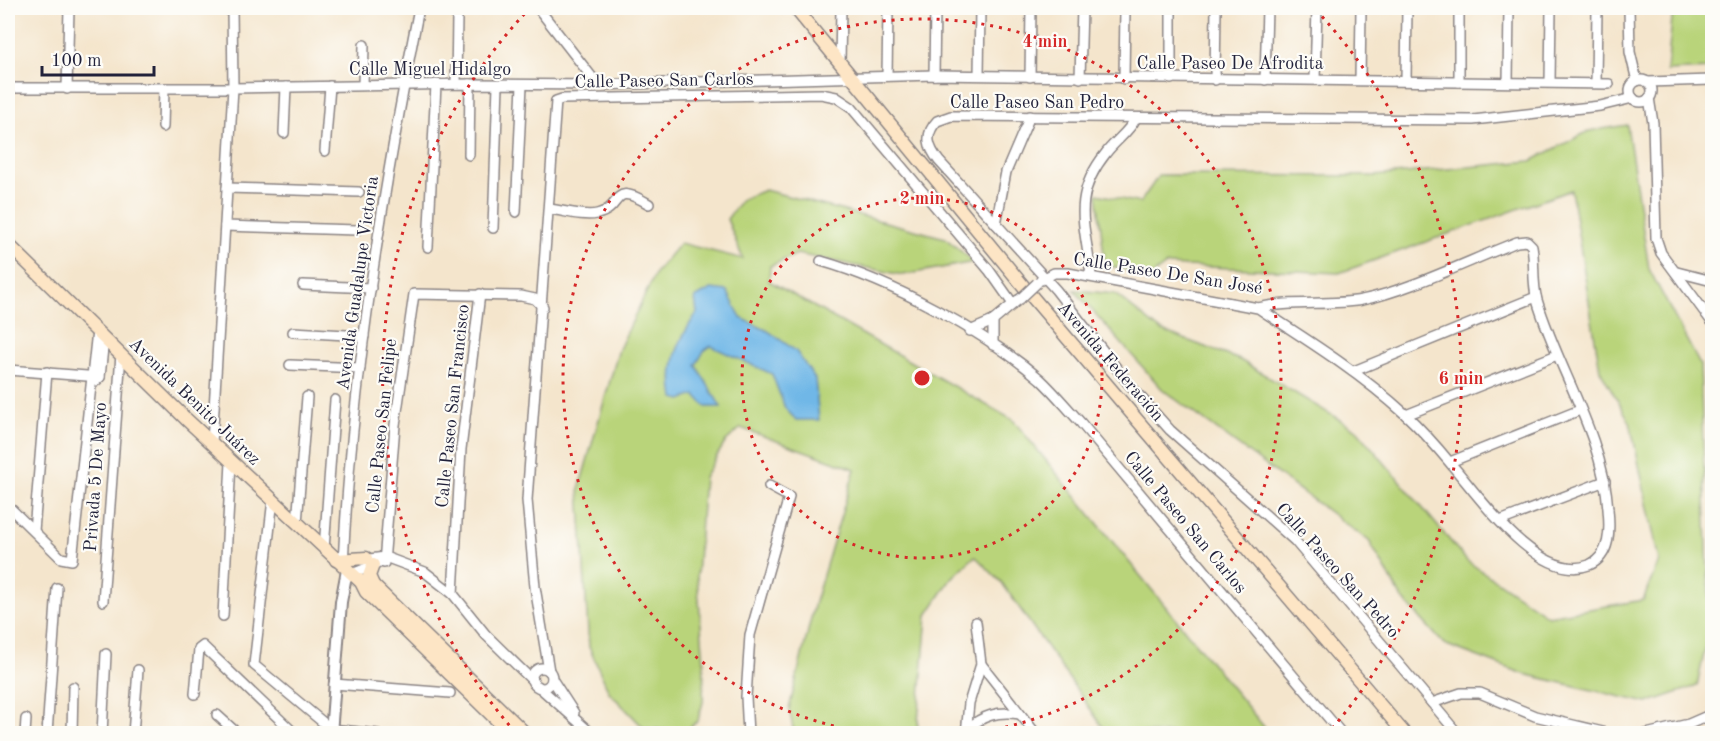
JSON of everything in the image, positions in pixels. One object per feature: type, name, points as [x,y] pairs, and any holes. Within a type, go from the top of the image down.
[{"type":"main road","name":"Avenida Federación","points":[[795,8],[1034,299],[1405,734]]},
{"type":"main road","name":"Avenida Benito Juárez","points":[[8,244],[231,462],[526,734]]},
{"type":"main road","points":[[350,572],[369,576],[380,560]]},
{"type":"main road","points":[[350,572],[380,560]]},
{"type":"main road","name":"Avenida Benito Juárez","points":[[350,572],[366,592],[511,734]]},
{"type":"street","points":[[67,88],[69,8]]},
{"type":"street","points":[[212,443],[233,88],[232,8]]},
{"type":"street","name":"Avenida Guadalupe Victoria","points":[[350,572],[360,368],[404,84],[419,8]]},
{"type":"street","points":[[538,8],[598,85]]},
{"type":"street","points":[[840,63],[841,8]]},
{"type":"street","points":[[887,76],[888,8]]},
{"type":"street","points":[[934,75],[935,8]]},
{"type":"street","points":[[979,75],[980,8]]},
{"type":"street","points":[[1030,78],[1031,8]]},
{"type":"street","points":[[1080,78],[1082,8]]},
{"type":"street","points":[[1124,79],[1125,8]]},
{"type":"street","points":[[1171,8],[1171,79]]},
{"type":"street","points":[[1215,80],[1216,8]]},
{"type":"street","points":[[1266,8],[1266,80]]},
{"type":"street","points":[[1316,80],[1317,8]]},
{"type":"street","points":[[1360,80],[1361,8]]},
{"type":"street","points":[[1406,80],[1407,8]]},
{"type":"street","points":[[1458,82],[1460,8]]},
{"type":"street","points":[[1508,82],[1509,8]]},
{"type":"street","points":[[1550,82],[1551,8]]},
{"type":"street","points":[[1596,83],[1597,8]]},
{"type":"street","points":[[1629,8],[1630,51],[1636,81],[1630,89],[1633,98],[1642,102],[1649,98]]},
{"type":"street","points":[[456,84],[457,16]]},
{"type":"street","points":[[363,86],[364,45]]},
{"type":"street","name":"Calle Paseo De Afrodita","points":[[852,77],[979,75],[1030,78],[1406,80],[1609,84]]},
{"type":"street","name":"Calle Miguel Hidalgo","points":[[8,88],[233,88],[404,84],[598,85],[852,77]]},
{"type":"street","points":[[1636,81],[1713,80]]},
{"type":"street","points":[[1648,82],[1652,91],[1649,98],[1653,123],[1656,238],[1661,253],[1713,322]]},
{"type":"street","points":[[428,247],[436,84]]},
{"type":"street","points":[[469,155],[470,84]]},
{"type":"street","points":[[493,228],[498,85]]},
{"type":"street","points":[[516,212],[522,85]]},
{"type":"street","points":[[325,151],[330,86]]},
{"type":"street","points":[[284,133],[286,87]]},
{"type":"street","points":[[163,127],[164,88]]},
{"type":"street","name":"Calle Paseo San Carlos","points":[[536,684],[544,672],[543,642],[529,534],[527,500],[545,282],[554,107],[559,99],[830,95],[850,107],[1017,301]]},
{"type":"street","name":"Calle Paseo San Pedro","points":[[1458,734],[1295,541],[1170,430],[1128,383],[1044,276],[930,150],[928,139],[930,130],[937,121],[951,116],[1473,120],[1600,106],[1633,98]]},
{"type":"street","points":[[996,224],[1006,172],[1030,116]]},
{"type":"street","points":[[1091,276],[1082,220],[1088,184],[1106,151],[1136,118]]},
{"type":"street","points":[[227,188],[359,192]]},
{"type":"street","points":[[550,209],[596,215],[604,212],[624,194],[630,193],[649,204]]},
{"type":"street","points":[[225,226],[357,230]]},
{"type":"street","name":"Calle Paseo De San José","points":[[1044,276],[1060,272],[1091,276],[1258,308],[1289,302],[1360,300],[1381,295],[1517,242],[1527,241],[1532,246],[1536,297]]},
{"type":"street","name":"Calle Paseo San Carlos","points":[[821,261],[887,285],[993,345],[1040,379],[1081,423],[1342,734]]},
{"type":"street","points":[[1677,272],[1713,281]]},
{"type":"street","points":[[970,331],[993,321],[1044,276]]},
{"type":"street","points":[[521,296],[535,292],[545,282]]},
{"type":"street","points":[[303,285],[371,288]]},
{"type":"street","name":"Calle Paseo San Felipe","points":[[380,560],[395,425],[414,294],[480,294]]},
{"type":"street","points":[[480,294],[521,296],[535,299],[543,307]]},
{"type":"street","name":"Calle Paseo San Francisco","points":[[453,594],[460,449],[480,294]]},
{"type":"street","points":[[1258,308],[1354,371],[1406,415],[1500,521],[1526,546],[1551,563],[1565,568],[1582,568],[1594,562],[1607,546],[1609,510],[1605,481],[1590,430],[1557,355],[1536,297],[1354,371]]},
{"type":"street","points":[[993,321],[993,345]]},
{"type":"street","points":[[293,332],[364,336]]},
{"type":"street","points":[[8,506],[61,558],[72,560],[90,387],[96,376],[101,335]]},
{"type":"street","name":"Privada 5 De Mayo","points":[[103,601],[121,354]]},
{"type":"street","points":[[1406,415],[1557,355]]},
{"type":"street","points":[[290,365],[360,368]]},
{"type":"street","points":[[8,370],[96,376]]},
{"type":"street","points":[[34,531],[47,372]]},
{"type":"street","points":[[297,523],[307,398]]},
{"type":"street","points":[[324,549],[335,400]]},
{"type":"street","points":[[1450,462],[1580,410]]},
{"type":"street","points":[[223,616],[231,462]]},
{"type":"street","points":[[1500,521],[1605,481]]},
{"type":"street","points":[[746,732],[750,635],[789,497],[786,492],[769,486]]},
{"type":"street","points":[[273,499],[253,662],[256,668],[331,731],[378,734]]},
{"type":"street","points":[[331,731],[334,684],[350,572],[380,560],[424,572],[453,594],[486,635],[592,734]]},
{"type":"street","points":[[47,734],[57,588]]},
{"type":"street","points":[[966,732],[971,694],[981,664],[976,621]]},
{"type":"street","points":[[195,694],[199,649],[203,646],[295,734]]},
{"type":"street","points":[[102,734],[106,654]]},
{"type":"street","points":[[508,657],[544,672],[580,722]]},
{"type":"street","points":[[981,664],[1036,734]]},
{"type":"street","points":[[133,734],[138,670]]},
{"type":"street","points":[[536,684],[545,687],[544,672]]},
{"type":"street","points":[[334,684],[450,693]]},
{"type":"street","points":[[72,734],[73,687]]},
{"type":"street","points":[[1432,703],[1461,693],[1480,693],[1535,716],[1611,734]]},
{"type":"street","points":[[966,732],[985,716],[995,713],[1020,714]]},
{"type":"street","points":[[1646,734],[1689,724],[1713,714]]},
{"type":"street","points":[[218,715],[238,734]]},
{"type":"street","points":[[26,719],[26,734]]},
{"type":"green space","points":[[1673,8],[1712,8],[1712,69],[1667,71]]},
{"type":"green space","points":[[1627,125],[1649,269],[1700,365],[1710,626],[1697,686],[1647,703],[1524,674],[1444,644],[1402,598],[1369,541],[1163,390],[1074,290],[1115,294],[1160,330],[1240,360],[1357,430],[1467,561],[1548,616],[1643,600],[1659,561],[1630,422],[1600,370],[1571,190],[1339,273],[1166,265],[1151,276],[1105,265],[1097,194],[1140,203],[1159,175],[1374,176],[1531,161],[1589,131]]},
{"type":"green space","points":[[765,190],[945,238],[974,262],[903,275],[797,254],[770,266],[769,281],[1013,420],[1269,733],[1107,733],[1002,583],[975,556],[951,579],[927,615],[917,733],[794,733],[789,709],[815,602],[855,469],[741,428],[726,441],[704,477],[697,576],[704,663],[703,702],[698,720],[685,732],[644,728],[609,692],[589,647],[579,489],[619,349],[656,272],[680,243],[743,259],[727,219],[742,199]]},
{"type":"water","points":[[711,289],[727,291],[741,318],[768,331],[796,351],[815,379],[819,420],[796,420],[785,408],[772,374],[711,346],[704,351],[696,365],[721,407],[706,407],[695,395],[681,400],[674,398],[672,375],[676,353],[697,313],[695,298]]}]
